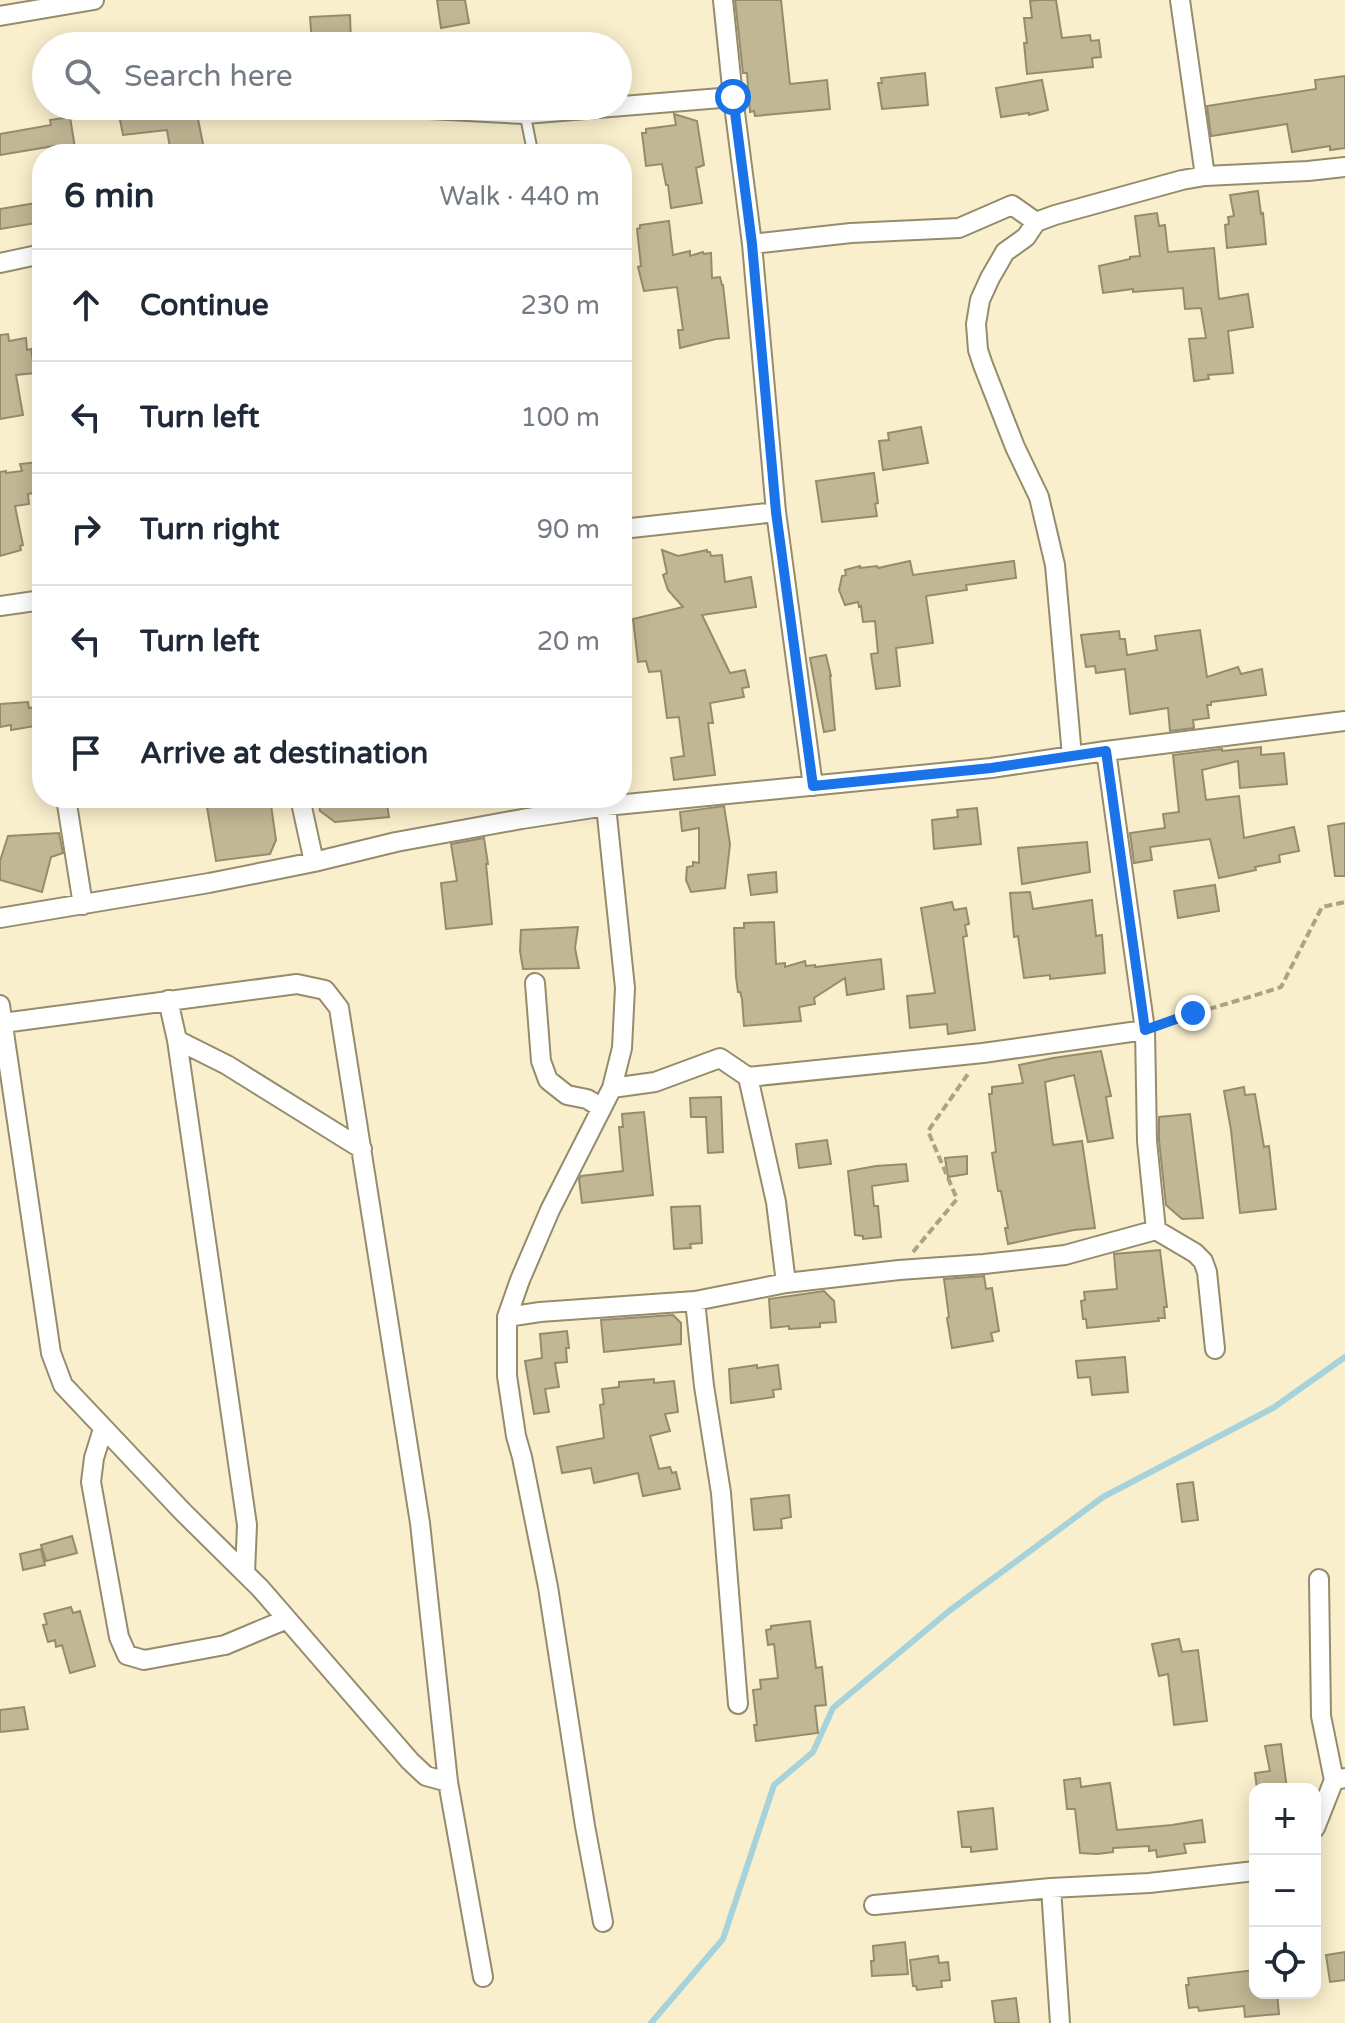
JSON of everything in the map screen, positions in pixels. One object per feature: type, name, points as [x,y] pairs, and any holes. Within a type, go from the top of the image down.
[{"type":"street","points":[[0,16],[28,6],[94,0]]},
{"type":"street","points":[[723,0],[752,244],[776,512],[813,786]]},
{"type":"street","points":[[1180,0],[1205,176]]},
{"type":"street","points":[[632,105],[733,97]]},
{"type":"street","points":[[1072,756],[1055,565],[1039,497],[1015,447],[978,350],[976,324],[980,300],[990,278],[1005,252],[1026,237],[1036,222],[1055,215],[1205,176],[1345,167]]},
{"type":"street","points":[[752,244],[851,233],[959,228],[1012,205],[1036,222]]},
{"type":"street","points":[[0,263],[32,256]]},
{"type":"street","points":[[632,528],[776,512]]},
{"type":"street","points":[[0,606],[32,601]]},
{"type":"street","points":[[632,803],[991,768],[1345,721]]},
{"type":"street","points":[[1106,751],[1145,1030],[1147,1141],[1156,1230]]},
{"type":"street","points":[[68,808],[83,905]]},
{"type":"street","points":[[302,808],[314,862]]},
{"type":"street","points":[[0,918],[209,883],[396,842],[593,808]]},
{"type":"street","points":[[603,1922],[548,1587],[516,1436],[507,1376],[507,1317],[550,1210],[612,1088],[622,1048],[625,988],[606,808]]},
{"type":"street","points":[[535,983],[541,1061],[548,1080],[567,1095],[587,1099],[602,1108]]},
{"type":"street","points":[[448,1782],[426,1776],[410,1761],[245,1573],[63,1385],[51,1353],[1,1014],[168,1000],[297,984],[325,990],[339,1008],[420,1523],[448,1782],[483,1977]]},
{"type":"street","points":[[168,1000],[177,1040],[247,1525],[245,1573]]},
{"type":"street","points":[[612,1088],[655,1082],[720,1058],[748,1077],[983,1053],[1145,1030]]},
{"type":"street","points":[[177,1040],[227,1065],[362,1149]]},
{"type":"street","points":[[748,1077],[776,1202],[786,1283]]},
{"type":"street","points":[[507,1317],[695,1301],[786,1283],[1065,1255],[1156,1230],[1203,1261],[1207,1272],[1215,1349]]},
{"type":"street","points":[[695,1301],[704,1386],[721,1493],[738,1704]]},
{"type":"street","points":[[103,1429],[91,1482],[119,1637],[127,1655],[144,1660],[225,1645],[287,1619]]},
{"type":"street","points":[[1319,1579],[1321,1716],[1340,1779],[1321,1816]]},
{"type":"street","points":[[874,1905],[1051,1888],[1149,1883],[1249,1872]]},
{"type":"street","points":[[1051,1888],[1060,2023]]},
{"type":"lane","points":[[526,120],[531,144]]},
{"type":"path","points":[[1145,1030],[1281,987],[1322,907],[1345,902]]},
{"type":"path","points":[[899,1270],[957,1199],[928,1131],[983,1053]]},
{"type":"building","points":[[437,0],[465,0],[469,23],[441,28]]},
{"type":"building","points":[[735,0],[781,0],[790,84],[827,80],[830,109],[755,116],[754,111],[750,112]]},
{"type":"building","points":[[1056,0],[1062,38],[1090,35],[1091,41],[1099,40],[1101,57],[1092,58],[1093,67],[1027,74],[1024,18],[1032,18],[1030,1]]},
{"type":"building","points":[[350,15],[351,32],[311,32],[310,17]]},
{"type":"building","points":[[925,73],[928,105],[882,109],[878,83],[882,83],[881,78]]},
{"type":"building","points":[[1345,76],[1345,148],[1330,150],[1330,146],[1292,152],[1287,124],[1211,136],[1207,106],[1316,89],[1315,80]]},
{"type":"building","points":[[1042,80],[1048,110],[1001,117],[996,88]]},
{"type":"building","points":[[674,114],[697,121],[704,165],[696,168],[702,203],[671,208],[662,164],[646,166],[642,133],[646,133],[646,129],[676,125]]},
{"type":"building","points":[[50,120],[70,120],[74,144],[32,144],[32,150],[0,155],[0,134],[51,125]]},
{"type":"building","points":[[120,120],[198,120],[203,144],[169,144],[167,130],[123,135]]},
{"type":"building","points":[[1258,191],[1266,244],[1227,248],[1225,225],[1229,224],[1228,217],[1234,216],[1230,195]]},
{"type":"building","points":[[32,204],[32,224],[0,229],[0,209]]},
{"type":"building","points":[[1157,213],[1159,226],[1165,225],[1168,252],[1214,248],[1219,299],[1248,294],[1253,327],[1228,331],[1233,373],[1208,375],[1209,379],[1194,381],[1189,339],[1206,338],[1201,308],[1185,309],[1183,288],[1103,293],[1099,266],[1140,256],[1135,216]]},
{"type":"building","points":[[669,221],[673,255],[690,251],[690,256],[711,253],[712,278],[720,277],[723,285],[729,338],[680,348],[678,330],[683,330],[677,287],[644,291],[638,267],[641,266],[637,229],[640,225]]},
{"type":"building","points":[[8,334],[9,341],[26,338],[27,350],[31,349],[32,373],[16,375],[23,415],[0,419],[0,335]]},
{"type":"building","points":[[921,427],[928,463],[883,470],[879,441],[889,440],[888,433]]},
{"type":"building","points":[[32,463],[29,504],[15,506],[23,545],[20,546],[21,550],[0,556],[0,472],[22,471],[20,464]]},
{"type":"building","points":[[874,473],[877,516],[822,522],[816,481]]},
{"type":"building","points":[[662,550],[678,556],[707,550],[711,556],[722,555],[725,582],[751,577],[756,607],[702,615],[730,673],[745,670],[749,687],[742,688],[744,697],[710,703],[713,723],[708,723],[715,775],[674,780],[671,758],[684,756],[679,717],[667,718],[661,671],[649,672],[646,661],[638,662],[633,619],[683,607],[668,590],[663,575],[667,573]]},
{"type":"building","points":[[910,561],[913,575],[1014,561],[1016,578],[966,585],[967,590],[926,596],[933,643],[896,648],[900,686],[876,689],[871,654],[878,653],[875,621],[863,622],[858,602],[845,605],[839,590],[842,576],[846,575],[845,570],[860,566],[878,568]]},
{"type":"building","points":[[1200,630],[1207,677],[1238,667],[1241,674],[1262,669],[1266,695],[1211,702],[1207,705],[1209,718],[1193,720],[1194,728],[1170,731],[1168,708],[1130,714],[1125,669],[1096,673],[1095,666],[1086,667],[1081,635],[1119,631],[1120,639],[1125,639],[1127,655],[1157,650],[1155,636]]},
{"type":"building","points":[[826,655],[831,676],[835,730],[824,732],[810,658]]},
{"type":"building","points":[[28,702],[29,708],[32,708],[32,726],[11,730],[11,725],[0,727],[0,704]]},
{"type":"building","points":[[1261,747],[1261,755],[1284,753],[1287,784],[1240,788],[1238,761],[1202,770],[1206,800],[1239,796],[1244,838],[1294,827],[1299,851],[1279,855],[1280,862],[1219,878],[1210,839],[1150,847],[1152,860],[1134,863],[1130,833],[1165,828],[1163,814],[1179,812],[1173,755]]},
{"type":"building","points":[[724,806],[730,844],[725,888],[691,892],[686,880],[687,867],[693,866],[693,862],[699,863],[699,828],[682,831],[680,812]]},
{"type":"building","points":[[207,808],[271,808],[276,840],[270,854],[216,861]]},
{"type":"building","points":[[320,808],[388,808],[389,817],[335,822]]},
{"type":"building","points":[[977,808],[981,844],[934,849],[932,820],[958,817],[957,810]]},
{"type":"building","points":[[1345,823],[1345,876],[1335,876],[1328,826]]},
{"type":"building","points":[[59,833],[63,853],[51,857],[42,892],[0,880],[0,861],[8,836]]},
{"type":"building","points":[[484,838],[492,924],[446,929],[441,883],[457,881],[451,844]]},
{"type":"building","points":[[1087,842],[1090,872],[1022,884],[1018,848]]},
{"type":"building","points":[[776,872],[777,892],[751,895],[748,875]]},
{"type":"building","points":[[1215,885],[1219,911],[1178,918],[1174,891]]},
{"type":"building","points":[[1030,892],[1033,909],[1092,900],[1096,936],[1102,935],[1105,973],[1050,979],[1050,975],[1024,978],[1018,936],[1014,937],[1010,893]]},
{"type":"building","points":[[952,902],[954,910],[966,908],[969,924],[965,925],[967,936],[963,937],[975,1030],[948,1034],[947,1024],[910,1028],[907,996],[935,993],[921,908]]},
{"type":"building","points":[[774,922],[776,964],[785,963],[785,967],[805,961],[806,966],[815,967],[881,959],[884,989],[847,995],[845,978],[814,998],[815,1004],[799,1007],[801,1021],[744,1026],[736,977],[734,928],[744,928],[744,923]]},
{"type":"building","points":[[578,927],[575,948],[579,968],[523,969],[521,930]]},
{"type":"building","points":[[1101,1051],[1111,1096],[1106,1097],[1113,1138],[1088,1142],[1074,1075],[1045,1082],[1053,1145],[1082,1141],[1095,1228],[1008,1244],[1005,1228],[1008,1228],[992,1153],[996,1152],[989,1094],[992,1094],[992,1087],[1023,1083],[1019,1065]]},
{"type":"building","points":[[1244,1087],[1245,1095],[1255,1094],[1264,1147],[1269,1146],[1276,1209],[1240,1213],[1224,1091]]},
{"type":"building","points":[[721,1097],[723,1152],[708,1153],[706,1117],[691,1117],[690,1098]]},
{"type":"building","points":[[644,1112],[653,1195],[582,1203],[581,1176],[623,1171],[619,1127],[623,1127],[622,1114]]},
{"type":"building","points":[[1190,1114],[1203,1218],[1182,1219],[1166,1205],[1159,1117]]},
{"type":"building","points":[[827,1140],[831,1164],[799,1168],[796,1144]]},
{"type":"building","points":[[967,1156],[967,1174],[948,1177],[945,1158]]},
{"type":"building","points":[[906,1164],[908,1181],[872,1186],[874,1206],[878,1206],[881,1237],[863,1239],[863,1236],[855,1235],[848,1171]]},
{"type":"building","points":[[700,1206],[702,1243],[690,1244],[691,1248],[674,1249],[671,1207]]},
{"type":"building","points":[[1160,1250],[1167,1307],[1164,1307],[1165,1318],[1087,1328],[1081,1301],[1085,1300],[1084,1292],[1117,1289],[1114,1254]]},
{"type":"building","points":[[984,1276],[986,1289],[992,1288],[999,1331],[991,1333],[993,1341],[952,1348],[944,1279]]},
{"type":"building","points":[[824,1291],[834,1301],[836,1322],[820,1323],[820,1327],[771,1328],[769,1299]]},
{"type":"building","points":[[673,1315],[681,1323],[681,1344],[604,1352],[601,1320]]},
{"type":"building","points":[[567,1331],[567,1362],[555,1363],[559,1387],[545,1389],[549,1412],[534,1414],[525,1361],[542,1358],[540,1334]]},
{"type":"building","points":[[1125,1357],[1128,1392],[1092,1395],[1090,1377],[1078,1378],[1076,1361]]},
{"type":"building","points":[[757,1365],[757,1368],[778,1365],[781,1389],[773,1390],[774,1397],[731,1403],[729,1369]]},
{"type":"building","points":[[654,1379],[654,1383],[674,1381],[678,1412],[665,1414],[670,1431],[650,1436],[659,1469],[670,1467],[672,1473],[676,1472],[680,1489],[643,1496],[638,1473],[594,1483],[591,1468],[562,1473],[557,1447],[604,1438],[600,1405],[604,1404],[602,1389],[619,1387],[619,1382]]},
{"type":"building","points":[[1193,1482],[1198,1520],[1182,1522],[1177,1484]]},
{"type":"building","points":[[789,1495],[791,1517],[781,1519],[782,1528],[754,1530],[751,1499]]},
{"type":"building","points":[[72,1536],[77,1553],[46,1561],[41,1545]]},
{"type":"building","points":[[41,1549],[45,1565],[23,1570],[20,1554]]},
{"type":"building","points":[[71,1607],[73,1613],[80,1611],[95,1666],[70,1673],[62,1645],[56,1647],[55,1640],[48,1642],[43,1625],[47,1624],[44,1614]]},
{"type":"building","points":[[810,1621],[816,1668],[822,1667],[826,1705],[815,1706],[818,1733],[756,1741],[753,1690],[761,1689],[760,1680],[778,1678],[774,1644],[768,1645],[766,1630],[771,1626]]},
{"type":"building","points":[[1179,1639],[1182,1652],[1198,1650],[1207,1721],[1174,1725],[1168,1674],[1159,1676],[1152,1644]]},
{"type":"building","points":[[24,1707],[28,1729],[0,1732],[0,1710]]},
{"type":"building","points":[[1281,1744],[1286,1783],[1256,1783],[1255,1773],[1270,1771],[1265,1746]]},
{"type":"building","points":[[1080,1778],[1081,1787],[1110,1783],[1117,1830],[1202,1820],[1205,1842],[1184,1844],[1186,1853],[1157,1857],[1156,1850],[1149,1851],[1149,1846],[1113,1848],[1113,1852],[1097,1854],[1080,1853],[1075,1809],[1067,1809],[1064,1780]]},
{"type":"building","points":[[993,1808],[997,1849],[971,1852],[971,1847],[962,1847],[958,1812]]},
{"type":"building","points":[[905,1942],[908,1974],[872,1976],[873,1946]]},
{"type":"building","points":[[1345,1952],[1345,1980],[1330,1982],[1326,1955]]},
{"type":"building","points":[[938,1956],[939,1963],[948,1962],[950,1980],[941,1981],[942,1987],[917,1990],[913,1986],[910,1960]]},
{"type":"building","points":[[1249,1971],[1249,1999],[1278,1999],[1279,2014],[1245,2017],[1244,2006],[1199,2011],[1198,2007],[1189,2008],[1188,1978]]},
{"type":"building","points":[[1016,1998],[1019,2023],[995,2023],[992,2001]]},
{"type":"waterway","points":[[651,2023],[723,1939],[774,1785],[813,1752],[833,1708],[949,1611],[1103,1497],[1273,1408],[1345,1357]]},
{"type":"route","points":[[733,97],[752,244],[776,512],[813,786],[991,768],[1106,751],[1145,1030],[1193,1013]]}]
